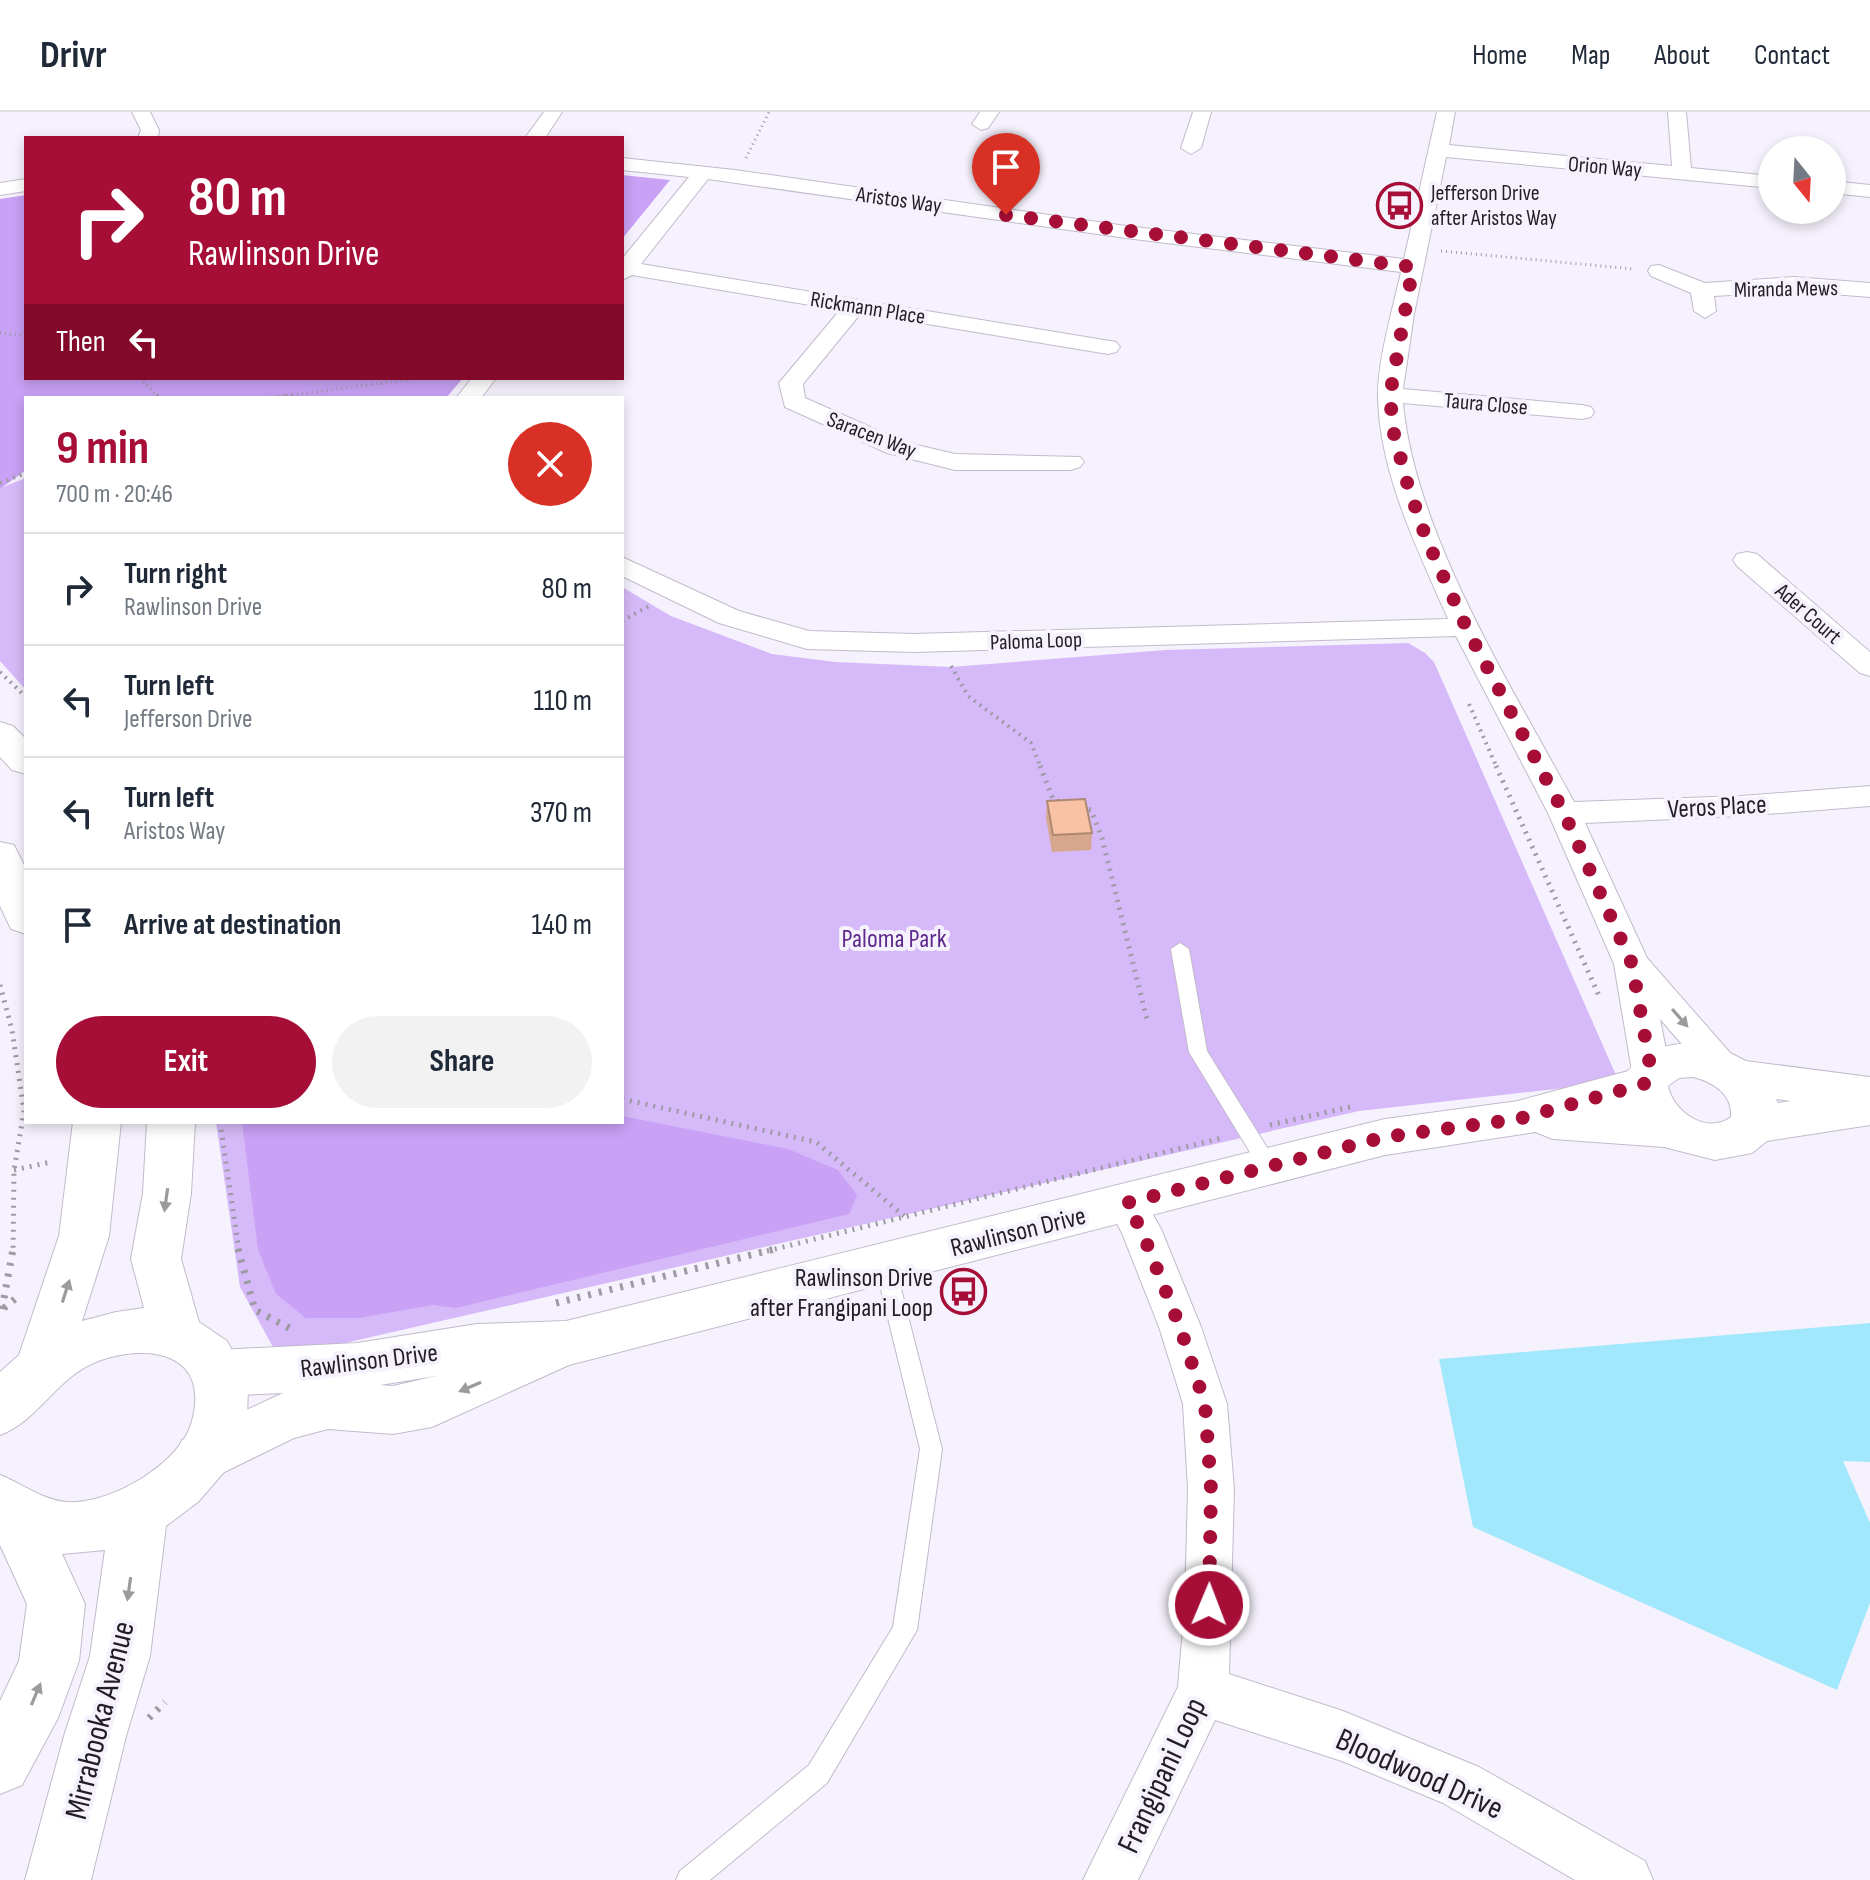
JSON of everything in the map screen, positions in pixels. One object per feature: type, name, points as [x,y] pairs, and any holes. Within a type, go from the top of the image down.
[{"type":"street","points":[[141,112],[150,130],[148,136]]},
{"type":"street","points":[[536,136],[553,112]]},
{"type":"street","points":[[1191,148],[1202,112]]},
{"type":"street","points":[[1446,112],[1390,395],[1393,430],[1426,538],[1466,627],[1564,813],[1632,964],[1649,1107],[1671,1129]]},
{"type":"street","points":[[1677,112],[1682,173]]},
{"type":"street","name":"Orion Way","points":[[1438,150],[1758,181]]},
{"type":"street","name":"Aristos Way","points":[[624,164],[735,176],[1126,232],[1415,258]]},
{"type":"street","points":[[625,270],[702,174]]},
{"type":"street","points":[[0,189],[24,185]]},
{"type":"street","points":[[1846,188],[1870,191]]},
{"type":"street","name":"Rickmann Place","points":[[625,270],[1108,347]]},
{"type":"street","name":"Miranda Mews","points":[[1659,271],[1703,300],[1794,284],[1870,290]]},
{"type":"street","name":"Saracen Way","points":[[856,305],[791,383],[794,402],[896,448],[955,462],[1071,462]]},
{"type":"street","points":[[470,396],[482,380]]},
{"type":"street","name":"Taura Close","points":[[1390,395],[1582,412]]},
{"type":"street","name":"Ader Court","points":[[1747,560],[1870,667]]},
{"type":"street","name":"Paloma Loop","points":[[624,566],[729,617],[807,640],[914,643],[1466,627]]},
{"type":"street","points":[[0,734],[24,760]]},
{"type":"street","name":"Veros Place","points":[[1564,813],[1870,796]]},
{"type":"street","points":[[0,855],[24,914]]},
{"type":"street","points":[[1632,964],[1755,1101],[1754,1125]]},
{"type":"street","name":"Rawlinson Drive","points":[[202,1458],[282,1417],[303,1411],[328,1405],[393,1410],[432,1403],[566,1343],[1385,1137],[1518,1119],[1647,1077],[1665,1062],[1706,1062],[1731,1074],[1870,1093]]},
{"type":"street","name":"Rawlinson Drive","points":[[1518,1119],[1671,1129],[1692,1138],[1715,1142],[1735,1140],[1754,1125],[1870,1107]]},
{"type":"street","points":[[42,1365],[84,1236],[97,1124]]},
{"type":"street","points":[[171,1124],[167,1193],[156,1259],[177,1335]]},
{"type":"street","name":"Frangipani Loop","points":[[1110,1880],[1203,1691],[1211,1489],[1205,1404],[1180,1327],[1141,1229],[1126,1203]]},
{"type":"street","points":[[0,1411],[42,1365],[76,1345],[111,1333],[146,1330],[177,1335],[203,1350],[219,1373],[223,1399],[218,1429],[202,1458],[175,1488],[139,1512],[106,1525],[72,1530],[42,1528],[8,1509]]},
{"type":"street","name":"Rawlinson Drive","points":[[219,1373],[357,1366],[477,1347],[566,1343]]},
{"type":"street","points":[[0,1763],[36,1697],[49,1661],[56,1604],[8,1509]]},
{"type":"street","name":"Mirrabooka Avenue","points":[[58,1880],[95,1736],[120,1656],[139,1512]]},
{"type":"street","name":"Bloodwood Drive","points":[[1203,1691],[1343,1736],[1461,1785],[1626,1880]]},
{"type":"lane","points":[[1180,949],[1198,1052],[1269,1167]]},
{"type":"lane","points":[[689,1880],[818,1774],[905,1630],[931,1449],[885,1265]]},
{"type":"path","points":[[735,176],[769,112]]},
{"type":"path","points":[[1415,258],[1659,271]]},
{"type":"path","points":[[0,333],[24,336]]},
{"type":"path","points":[[142,380],[157,396]]},
{"type":"path","points":[[285,396],[405,380]]},
{"type":"path","points":[[0,483],[24,474]]},
{"type":"path","points":[[624,620],[650,606]]},
{"type":"path","points":[[964,660],[948,661],[957,682],[987,712],[1031,743],[1053,799],[1091,810],[1102,838],[1147,1020]]},
{"type":"path","points":[[0,672],[24,695]]},
{"type":"path","points":[[1469,703],[1606,1010]]},
{"type":"path","points":[[0,985],[12,1030],[24,1111],[14,1170],[13,1251],[1,1310]]},
{"type":"path","points":[[624,1099],[816,1142],[843,1159],[871,1189],[905,1217]]},
{"type":"path","points":[[220,1124],[241,1267]]},
{"type":"green space","points":[[24,479],[24,688],[0,661],[0,488]]},
{"type":"green space","name":"Paloma Park","points":[[624,588],[671,616],[772,654],[835,662],[951,667],[1166,650],[1408,643],[1434,662],[1619,1082],[1359,1111],[279,1358],[240,1287],[216,1124],[624,1124]]},
{"type":"shaded area","points":[[624,175],[670,180],[624,237]]},
{"type":"shaded area","points":[[24,195],[24,380],[461,380],[448,396],[24,396],[24,471],[0,489],[0,199]]},
{"type":"shaded area","points":[[624,1116],[788,1149],[838,1170],[857,1195],[849,1214],[456,1308],[433,1305],[359,1318],[306,1318],[276,1294],[258,1249],[242,1124],[624,1124]]},
{"type":"water","points":[[1870,1323],[1870,1462],[1843,1461],[1870,1523],[1870,1603],[1837,1690],[1473,1527],[1439,1359]]},
{"type":"building","points":[[1085,799],[1092,833],[1053,835],[1047,801]]},
{"type":"place","name":"Jefferson Drive after Aristos Way","points":[[1400,205]]},
{"type":"place","name":"Rawlinson Drive after Frangipani Loop","points":[[964,1292]]},
{"type":"route","points":[[1006,215],[1413,267],[1390,395],[1393,430],[1408,486],[1426,538],[1466,627],[1564,813],[1632,964],[1651,1071],[1644,1084],[1518,1119],[1385,1137],[1126,1203],[1141,1229],[1180,1327],[1205,1404],[1211,1489],[1209,1605]]}]
